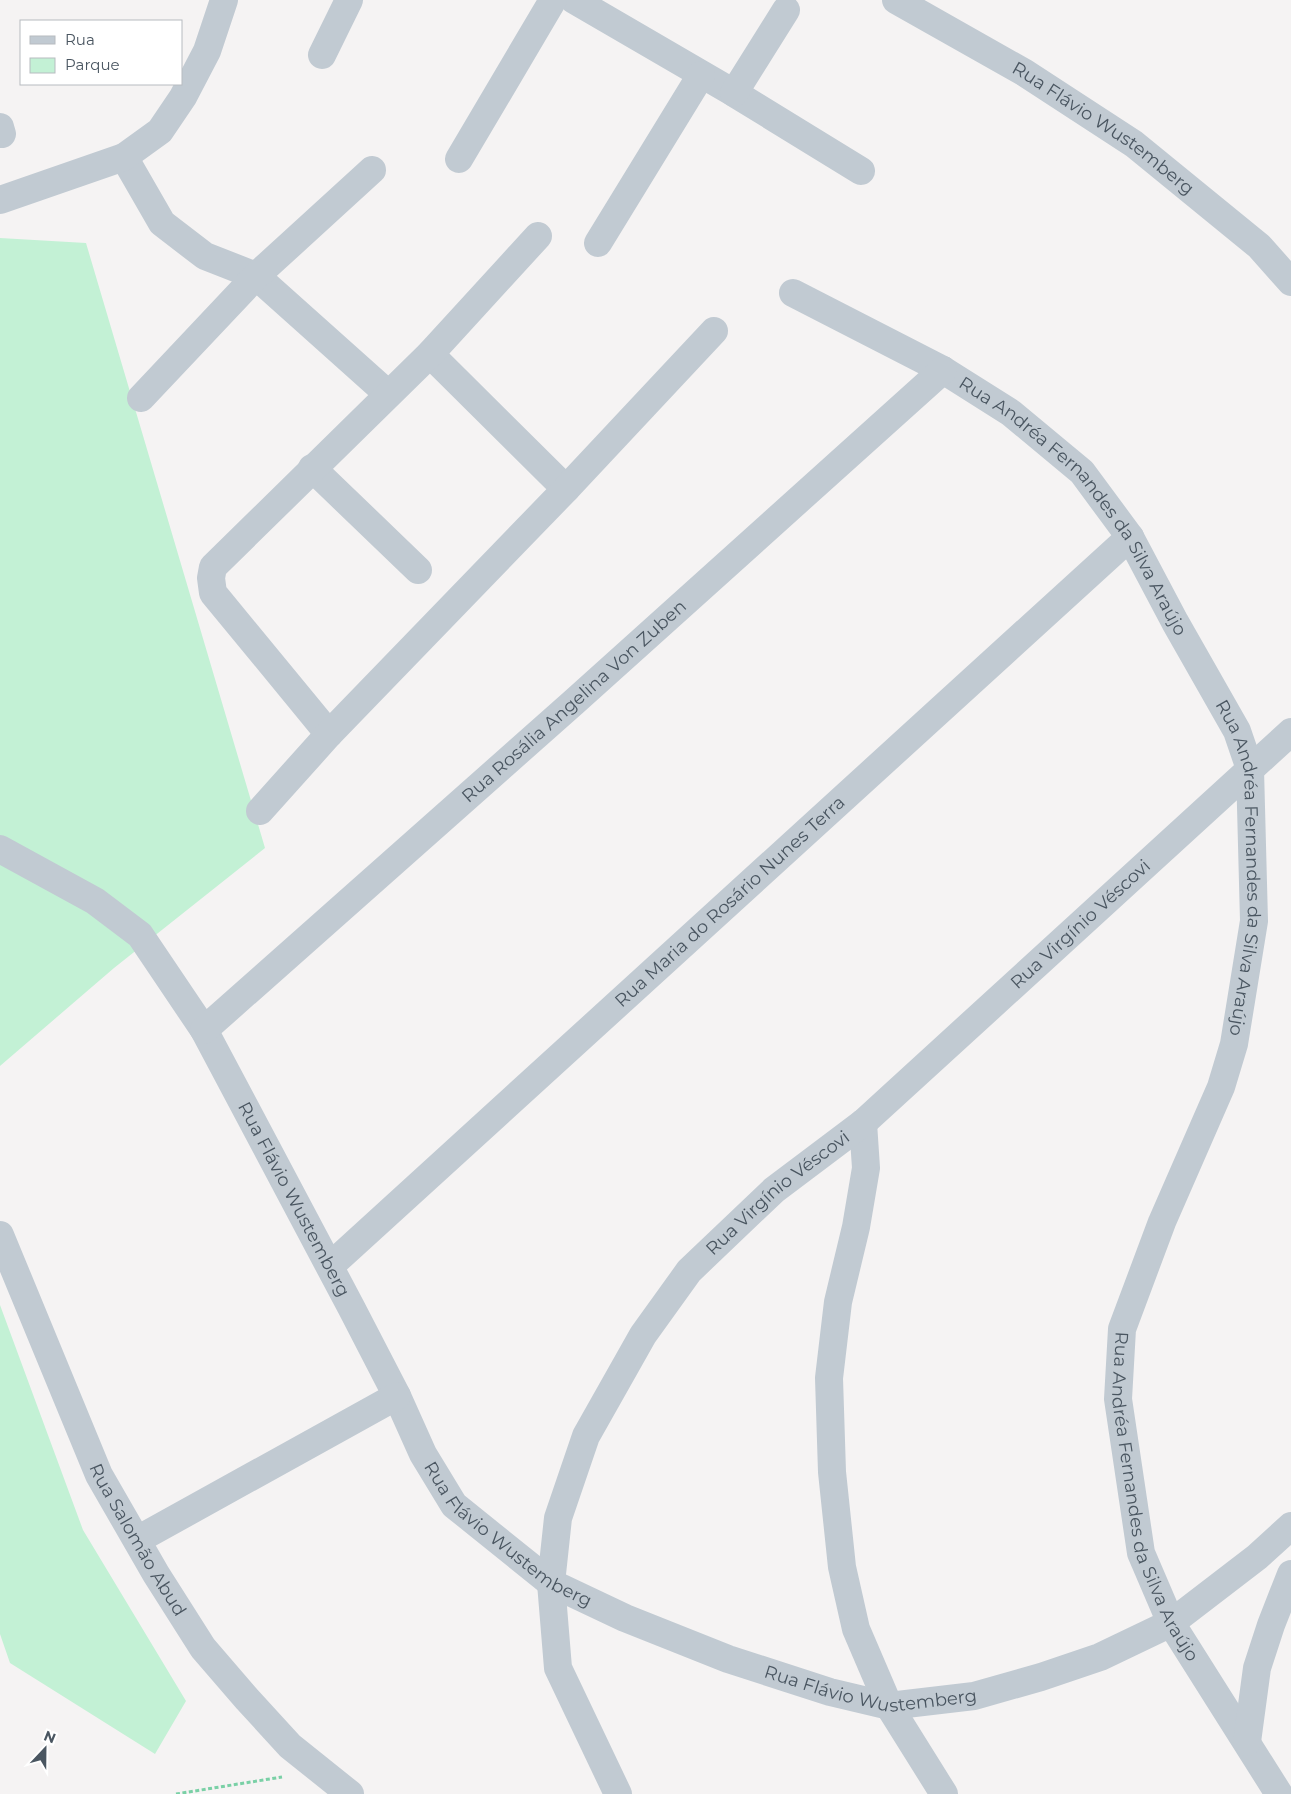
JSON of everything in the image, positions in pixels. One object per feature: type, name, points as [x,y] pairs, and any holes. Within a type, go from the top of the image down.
[{"type":"street","points":[[0,200],[124,157],[160,131],[183,97],[207,50],[224,0]]},
{"type":"street","points":[[322,54],[349,0]]},
{"type":"street","points":[[458,159],[553,0]]},
{"type":"street","name":"Rua Flávio Wustemberg","points":[[896,0],[1025,72],[1134,144],[1259,246],[1291,282]]},
{"type":"street","points":[[592,4],[701,75],[734,93],[861,171]]},
{"type":"street","points":[[734,93],[786,10]]},
{"type":"street","points":[[598,243],[701,75]]},
{"type":"street","points":[[124,157],[162,223],[205,256],[256,276],[388,394]]},
{"type":"street","points":[[141,398],[256,276],[372,170]]},
{"type":"street","points":[[329,734],[213,593],[211,578],[213,567],[430,354],[538,236]]},
{"type":"street","name":"Rua Andréa Fernandes da Silva Araújo","points":[[793,294],[943,370],[1011,413],[1082,472],[1130,537],[1175,622],[1237,731],[1250,769],[1254,922],[1234,1044],[1221,1087],[1162,1222],[1122,1329],[1118,1399],[1141,1553],[1172,1624],[1279,1794]]},
{"type":"street","points":[[260,811],[329,734],[566,490],[714,331]]},
{"type":"street","points":[[430,354],[566,490]]},
{"type":"street","name":"Rua Rosália Angelina Von Zuben","points":[[204,1030],[567,708],[943,370]]},
{"type":"street","points":[[312,468],[418,570]]},
{"type":"street","name":"Rua Maria do Rosário Nunes Terra","points":[[330,1266],[1130,537]]},
{"type":"street","name":"Rua Virgínio Véscovi","points":[[618,1794],[558,1668],[551,1583],[558,1518],[586,1436],[643,1334],[689,1271],[774,1190],[863,1123],[1291,732]]},
{"type":"street","name":"Rua Flávio Wustemberg","points":[[0,849],[95,901],[140,935],[204,1030],[330,1266],[397,1396],[423,1454],[454,1505],[551,1583],[625,1618],[728,1659],[830,1692],[889,1706],[974,1696],[1041,1677],[1100,1657],[1172,1624],[1257,1557],[1291,1526]]},
{"type":"street","points":[[863,1123],[866,1168],[856,1227],[838,1302],[829,1378],[832,1472],[842,1567],[856,1629],[889,1706],[944,1794]]},
{"type":"street","name":"Rua Salomão Abud","points":[[0,1235],[99,1475],[156,1574],[203,1648],[290,1746],[350,1794]]},
{"type":"street","points":[[137,1540],[397,1396]]},
{"type":"street","points":[[1246,1742],[1257,1668],[1291,1574]]},
{"type":"path","points":[[176,1794],[319,1770]]},
{"type":"green space","points":[[0,238],[86,243],[265,848],[114,968],[0,1066]]},
{"type":"green space","points":[[0,1305],[83,1530],[186,1701],[155,1754],[10,1663],[0,1634]]}]
